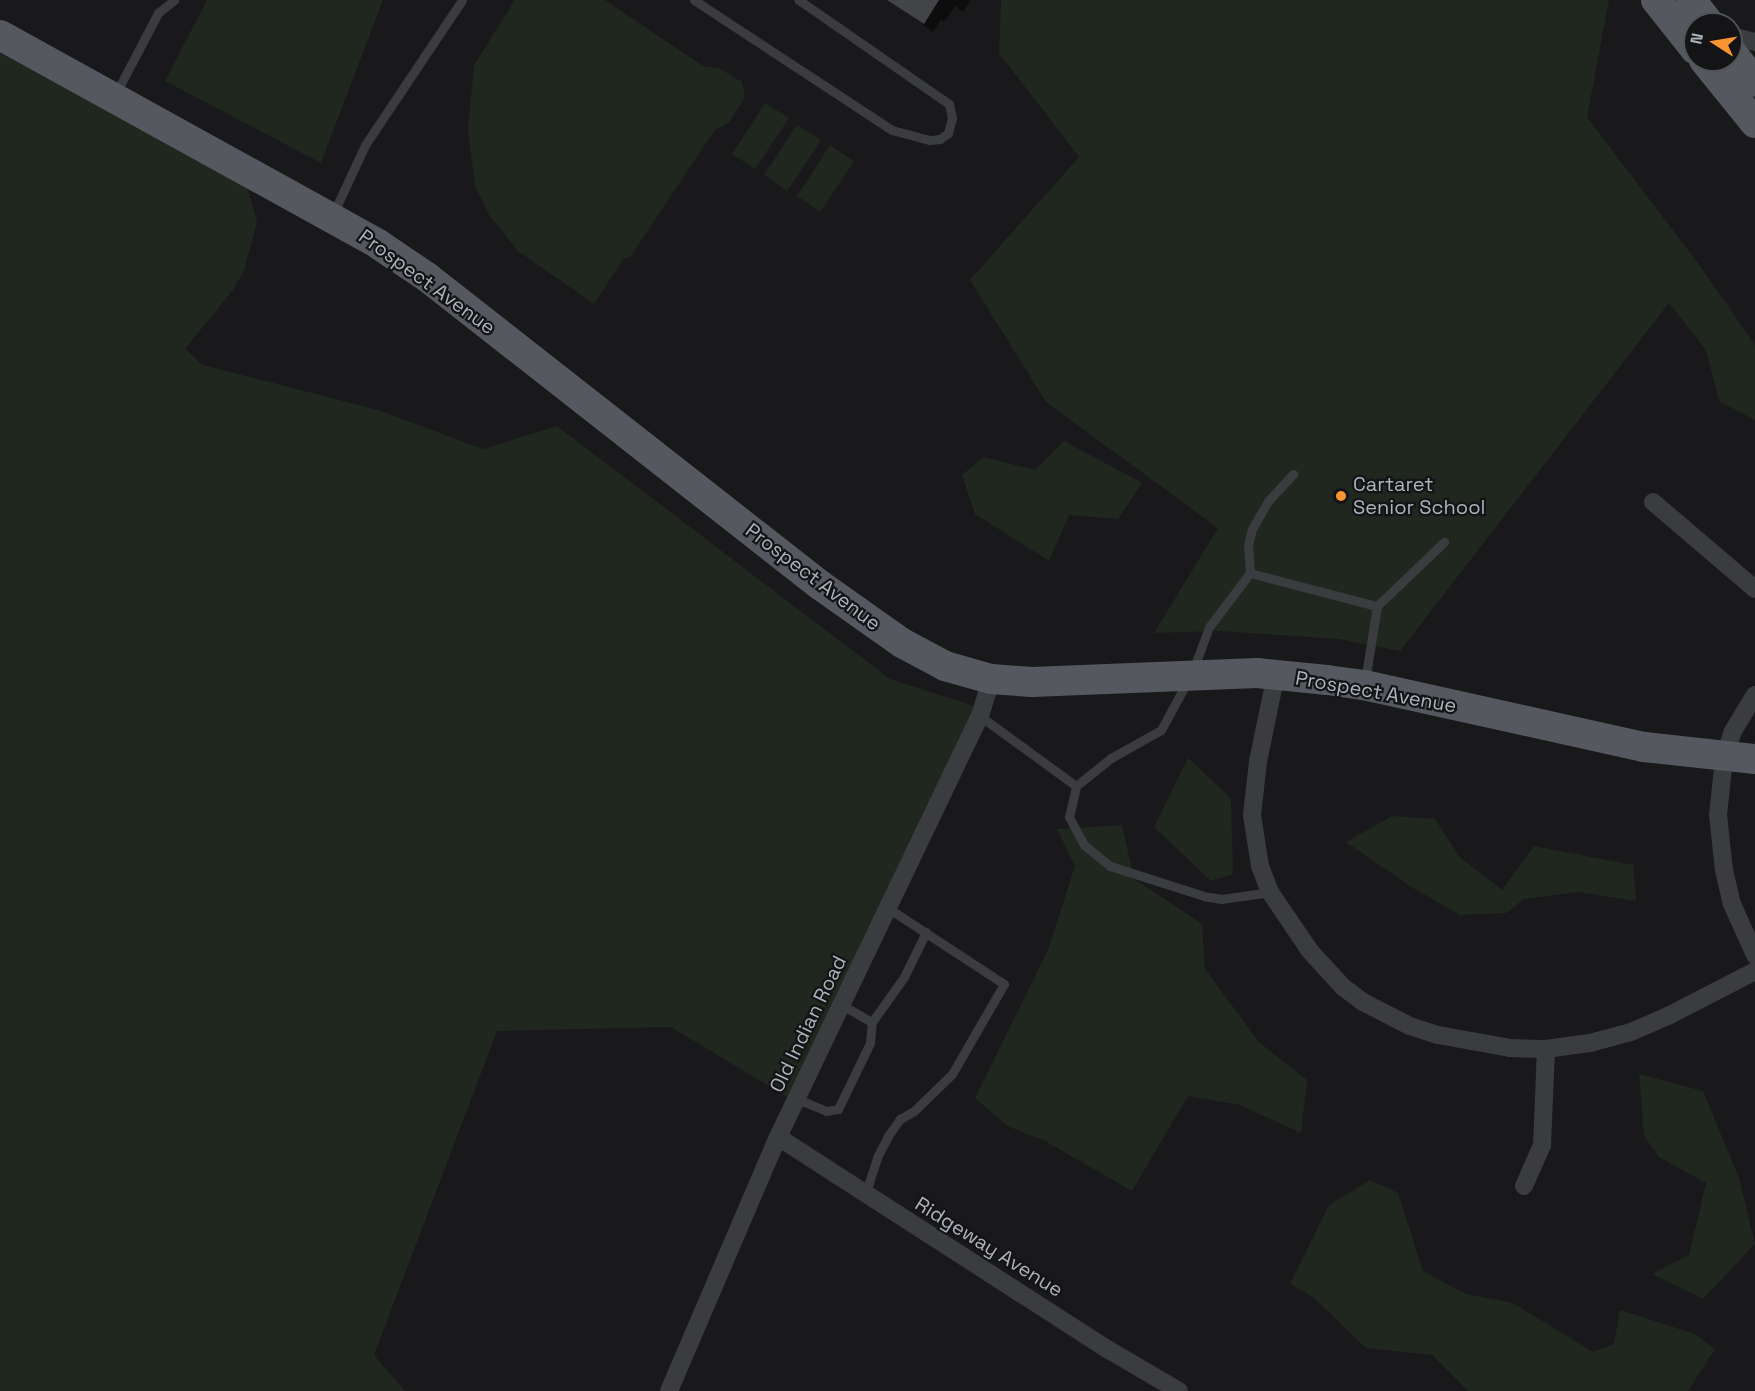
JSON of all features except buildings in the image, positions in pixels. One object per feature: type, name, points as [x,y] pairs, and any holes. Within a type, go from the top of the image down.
[{"type":"main road","points":[[1656,0],[1683,34]]},
{"type":"main road","points":[[1691,0],[1700,12]]},
{"type":"main road","name":"Prospect Avenue","points":[[0,35],[332,216],[427,277],[868,621],[945,666],[991,679],[1065,681],[1192,673],[1276,674],[1364,686],[1644,747],[1724,758],[1755,759]]},
{"type":"main road","points":[[1743,70],[1755,123]]},
{"type":"street","points":[[1653,502],[1755,590]]},
{"type":"street","points":[[1276,674],[1258,762],[1252,815],[1254,842],[1270,892],[1310,951],[1349,992],[1377,1010],[1410,1026],[1450,1038],[1510,1048],[1546,1049],[1590,1043],[1631,1032],[1668,1016],[1755,971]]},
{"type":"street","name":"Old Indian Road","points":[[669,1391],[778,1137],[980,716],[991,679]]},
{"type":"street","points":[[1755,695],[1732,731],[1724,758],[1718,800],[1724,870],[1732,904],[1755,955]]},
{"type":"street","points":[[1524,1186],[1542,1145],[1546,1049]]},
{"type":"street","name":"Ridgeway Avenue","points":[[778,1137],[865,1195],[1179,1391]]},
{"type":"lane","points":[[114,97],[158,13],[174,0]]},
{"type":"lane","points":[[332,216],[365,145],[462,0]]},
{"type":"lane","points":[[694,0],[892,130],[921,139],[940,139],[948,133],[952,110],[949,104],[799,0]]},
{"type":"lane","points":[[1270,892],[1222,899],[1110,866],[1084,845],[1069,817],[1076,786],[1111,758],[1161,729],[1192,673],[1209,627],[1250,573],[1248,545],[1252,529],[1268,501],[1293,474]]},
{"type":"lane","points":[[1364,686],[1377,606],[1444,542]]},
{"type":"lane","points":[[1250,573],[1377,606]]},
{"type":"lane","points":[[980,716],[1076,786]]},
{"type":"lane","points":[[865,1195],[877,1157],[888,1136],[900,1119],[914,1112],[952,1074],[1004,984],[888,908]]},
{"type":"lane","points":[[797,1099],[826,1111],[838,1109],[870,1043],[872,1022],[904,977],[926,932]]},
{"type":"lane","points":[[842,1005],[872,1022]]},
{"type":"shaded area","points":[[207,0],[383,0],[321,163],[165,81]]},
{"type":"shaded area","points":[[515,0],[605,0],[703,66],[719,68],[742,82],[745,97],[729,122],[715,130],[630,257],[624,258],[594,304],[518,251],[489,215],[475,186],[468,129],[474,65]]},
{"type":"shaded area","points":[[1001,0],[1609,0],[1587,117],[1700,266],[1755,345],[1755,420],[1719,401],[1706,350],[1669,303],[1400,651],[1339,639],[1218,631],[1154,633],[1218,528],[1046,402],[970,280],[1079,157],[999,53]]},
{"type":"shaded area","points":[[0,49],[245,179],[257,222],[244,271],[233,290],[185,349],[203,365],[378,410],[483,449],[557,426],[890,679],[977,707],[795,1102],[671,1027],[497,1031],[374,1355],[405,1391],[0,1391]]},
{"type":"shaded area","points":[[765,103],[789,118],[755,169],[732,154]]},
{"type":"shaded area","points":[[797,125],[821,140],[787,191],[764,175]]},
{"type":"shaded area","points":[[830,145],[854,161],[820,212],[797,196]]},
{"type":"shaded area","points":[[1064,441],[1142,483],[1118,519],[1069,515],[1049,561],[975,514],[962,475],[983,457],[1035,470]]},
{"type":"shaded area","points":[[1188,758],[1231,798],[1233,874],[1211,881],[1154,827]]},
{"type":"shaded area","points":[[1392,816],[1435,819],[1460,857],[1502,890],[1534,846],[1633,865],[1636,901],[1578,892],[1524,899],[1506,913],[1460,915],[1413,888],[1346,842]]},
{"type":"shaded area","points":[[1122,825],[1134,879],[1202,924],[1205,969],[1259,1042],[1307,1080],[1301,1133],[1240,1105],[1188,1096],[1132,1191],[1045,1141],[1007,1126],[975,1098],[1048,950],[1075,866],[1057,829]]},
{"type":"shaded area","points":[[1639,1074],[1703,1091],[1739,1178],[1755,1244],[1703,1299],[1652,1274],[1689,1255],[1706,1183],[1659,1157],[1644,1136]]},
{"type":"shaded area","points":[[1370,1180],[1398,1193],[1423,1271],[1466,1294],[1513,1303],[1593,1352],[1614,1344],[1620,1310],[1695,1334],[1715,1349],[1688,1391],[1468,1391],[1432,1355],[1366,1348],[1313,1297],[1290,1284],[1329,1205]]},
{"type":"place","name":"Cartaret Senior School","points":[[1341,496]]}]
